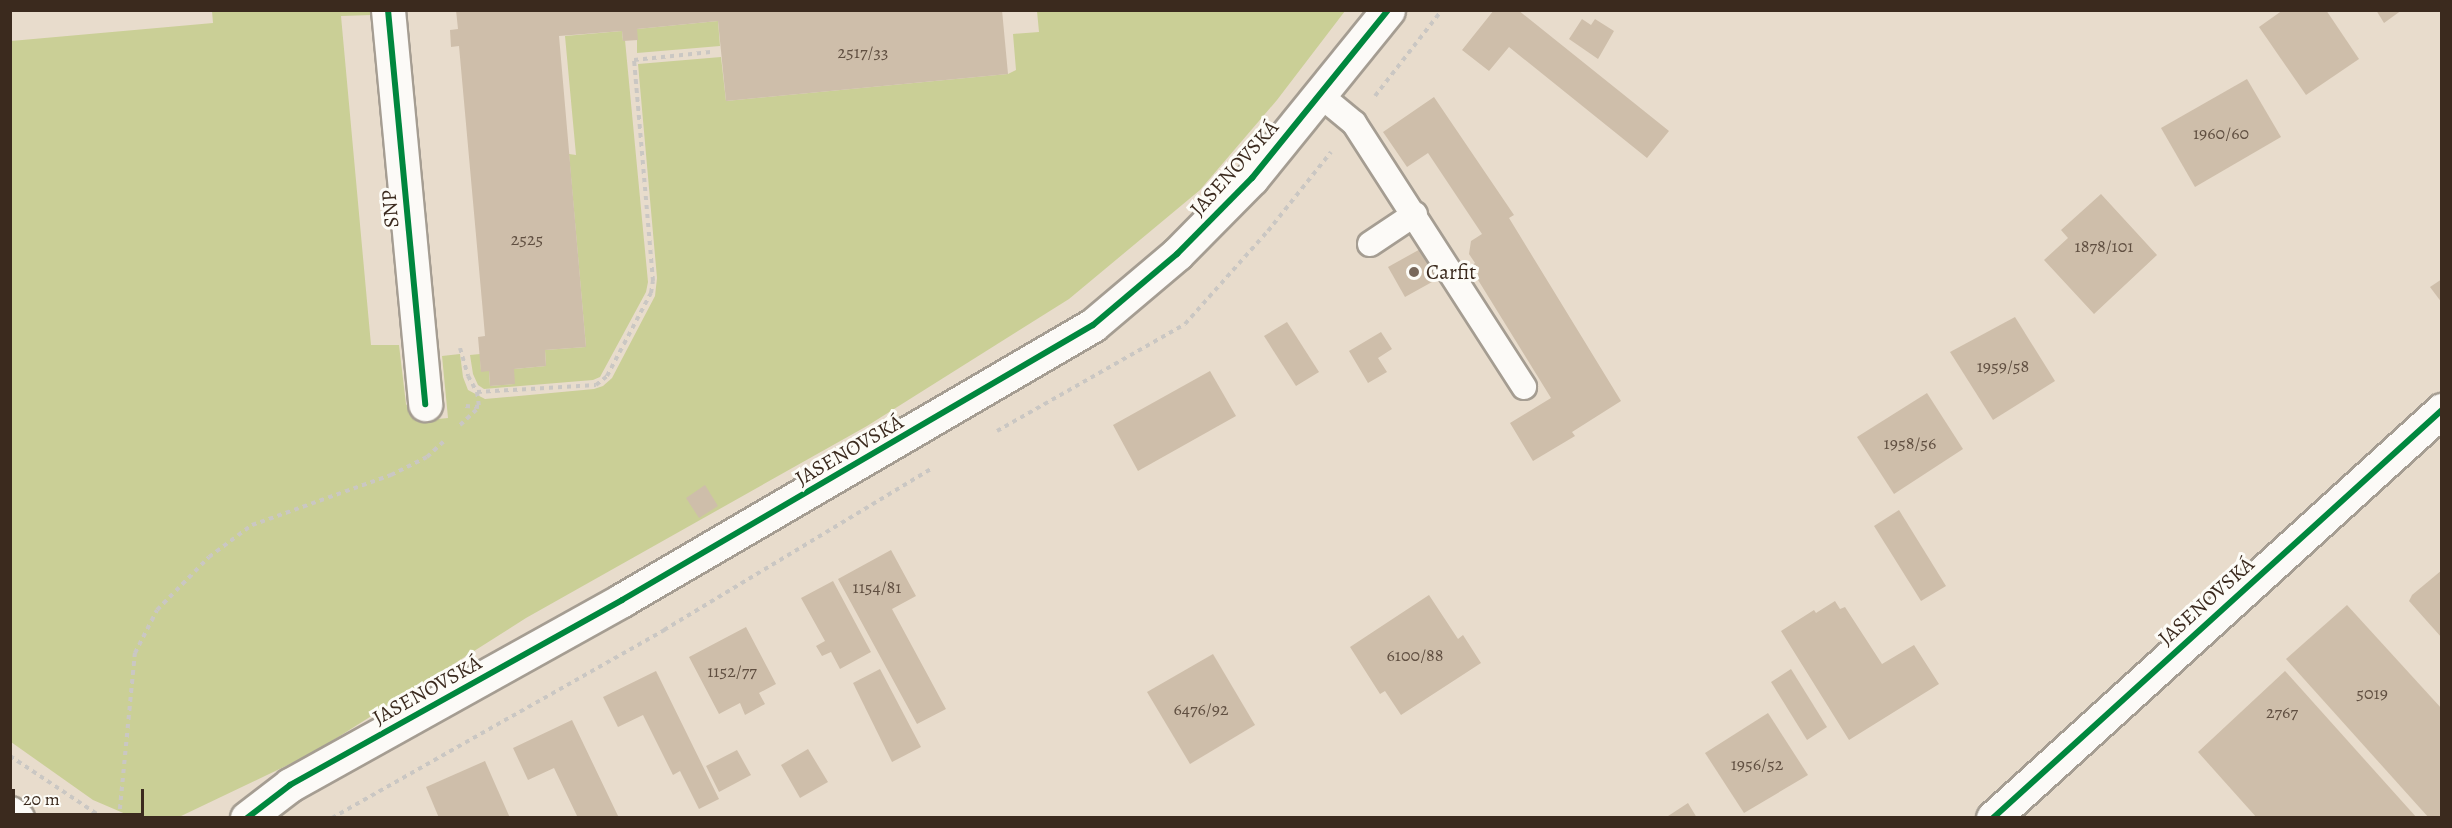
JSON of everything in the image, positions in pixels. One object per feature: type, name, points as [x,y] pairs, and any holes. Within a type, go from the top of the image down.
[{"type":"street","name":"SNP","points":[[388,10],[425,404]]},
{"type":"street","name":"JASENOVSKÁ","points":[[247,818],[290,785],[632,594],[1093,325],[1177,254],[1252,178],[1388,10]]},
{"type":"street","name":"JASENOVSKÁ","points":[[1993,818],[2442,410]]},
{"type":"street","points":[[10,813],[17,818]]},
{"type":"lane","points":[[1320,95],[1354,123],[1416,214],[1524,387]]},
{"type":"lane","points":[[1370,244],[1416,214]]},
{"type":"path","points":[[506,392],[596,385],[607,376],[651,293],[653,281],[634,60],[711,52]]},
{"type":"path","points":[[477,393],[479,407]]},
{"type":"path","points":[[425,404],[479,407]]},
{"type":"path","points":[[457,429],[479,407]]},
{"type":"path","points":[[119,818],[135,653],[157,610],[209,557],[252,525],[391,475],[427,457],[449,436]]},
{"type":"path","points":[[10,756],[103,818]]},
{"type":"green space","points":[[212,11],[371,11],[372,15],[341,16],[371,345],[399,345],[406,404],[418,421],[448,418],[442,356],[460,354],[463,377],[468,390],[485,399],[594,389],[603,386],[612,378],[655,296],[657,278],[638,64],[721,57],[726,101],[1008,74],[1016,70],[1013,34],[1039,32],[1037,11],[1345,11],[1277,100],[1200,190],[1069,299],[867,426],[526,618],[313,753],[179,817],[135,818],[93,800],[11,742],[11,41],[213,23]]},
{"type":"green space","points":[[718,21],[720,46],[637,53],[637,29]]},
{"type":"green space","points":[[622,31],[623,41],[625,40],[648,282],[646,292],[600,377],[593,380],[484,389],[478,385],[473,374],[470,355],[480,354],[481,371],[489,371],[490,386],[514,384],[514,369],[546,366],[545,350],[586,347],[569,154],[576,155],[565,36]]},
{"type":"building","points":[[456,10],[1002,10],[1008,74],[726,101],[718,21],[637,29],[638,40],[623,41],[622,31],[559,36],[586,347],[545,350],[546,366],[514,369],[515,384],[490,386],[489,371],[481,372],[478,337],[485,336],[459,46],[451,47],[450,30],[458,29]]},
{"type":"building","points":[[1494,10],[1518,10],[1669,131],[1647,158],[1509,47],[1489,71],[1462,50]]},
{"type":"building","points":[[2283,10],[2326,10],[2359,59],[2306,95],[2259,27]]},
{"type":"building","points":[[2376,10],[2402,10],[2384,23]]},
{"type":"building","points":[[1582,19],[1591,25],[1595,19],[1614,31],[1598,59],[1569,39]]},
{"type":"building","points":[[2247,79],[2281,137],[2195,187],[2161,128]]},
{"type":"building","points":[[1434,97],[1514,215],[1509,218],[1621,401],[1572,432],[1575,436],[1533,461],[1510,423],[1551,398],[1470,267],[1475,263],[1469,254],[1471,241],[1482,234],[1428,153],[1407,167],[1383,132]]},
{"type":"building","points":[[2101,194],[2157,255],[2094,314],[2044,260],[2068,238],[2061,230]]},
{"type":"building","name":"Carfit","points":[[1424,247],[1441,277],[1405,297],[1388,267]]},
{"type":"building","points":[[2442,279],[2442,303],[2430,287]]},
{"type":"building","points":[[2015,317],[2055,381],[1993,420],[1950,352]]},
{"type":"building","points":[[1287,322],[1319,372],[1296,386],[1264,336]]},
{"type":"building","points":[[1381,332],[1392,349],[1378,358],[1387,372],[1368,383],[1349,351]]},
{"type":"building","points":[[1210,371],[1236,416],[1138,471],[1113,425]]},
{"type":"building","points":[[1927,393],[1963,449],[1894,494],[1857,437]]},
{"type":"building","points":[[705,485],[718,506],[699,518],[686,498]]},
{"type":"building","points":[[1899,510],[1946,586],[1921,601],[1874,526]]},
{"type":"building","points":[[891,550],[916,596],[892,609],[946,709],[917,724],[838,579]]},
{"type":"building","points":[[2442,570],[2442,638],[2409,601],[2412,595]]},
{"type":"building","points":[[833,581],[871,652],[840,669],[831,652],[822,656],[816,646],[825,641],[801,598]]},
{"type":"building","points":[[1429,595],[1458,639],[1463,635],[1481,663],[1401,715],[1385,691],[1380,694],[1350,647]]},
{"type":"building","points":[[1835,601],[1840,609],[1845,607],[1882,664],[1914,645],[1939,684],[1849,740],[1781,631],[1814,610],[1816,613]]},
{"type":"building","points":[[2347,605],[2442,709],[2442,818],[2429,818],[2286,659]]},
{"type":"building","points":[[746,627],[776,684],[759,693],[765,704],[745,715],[740,703],[719,714],[689,657]]},
{"type":"building","points":[[1213,654],[1255,725],[1190,764],[1147,692]]},
{"type":"building","points":[[880,669],[921,747],[892,762],[853,683]]},
{"type":"building","points":[[1791,669],[1827,727],[1807,740],[1771,682]]},
{"type":"building","points":[[656,671],[719,799],[699,809],[680,771],[673,775],[643,715],[618,727],[603,697]]},
{"type":"building","points":[[2285,671],[2417,818],[2257,818],[2198,752]]},
{"type":"building","points":[[1768,713],[1808,775],[1744,813],[1705,753]]},
{"type":"building","points":[[572,720],[619,818],[578,818],[554,768],[528,780],[513,748]]},
{"type":"building","points":[[808,749],[828,782],[800,798],[781,765]]},
{"type":"building","points":[[737,750],[751,775],[719,792],[706,766]]},
{"type":"building","points":[[485,761],[510,818],[439,818],[426,787]]},
{"type":"building","points":[[1688,803],[1697,818],[1665,818]]},
{"type":"cycle path","points":[[388,10],[425,404]]},
{"type":"cycle path","points":[[247,818],[290,785],[622,600],[1093,325],[1177,254],[1252,178],[1388,10]]},
{"type":"cycle path","points":[[1993,818],[2442,410]]},
{"type":"place","name":"Carfit","points":[[1414,272]]}]
